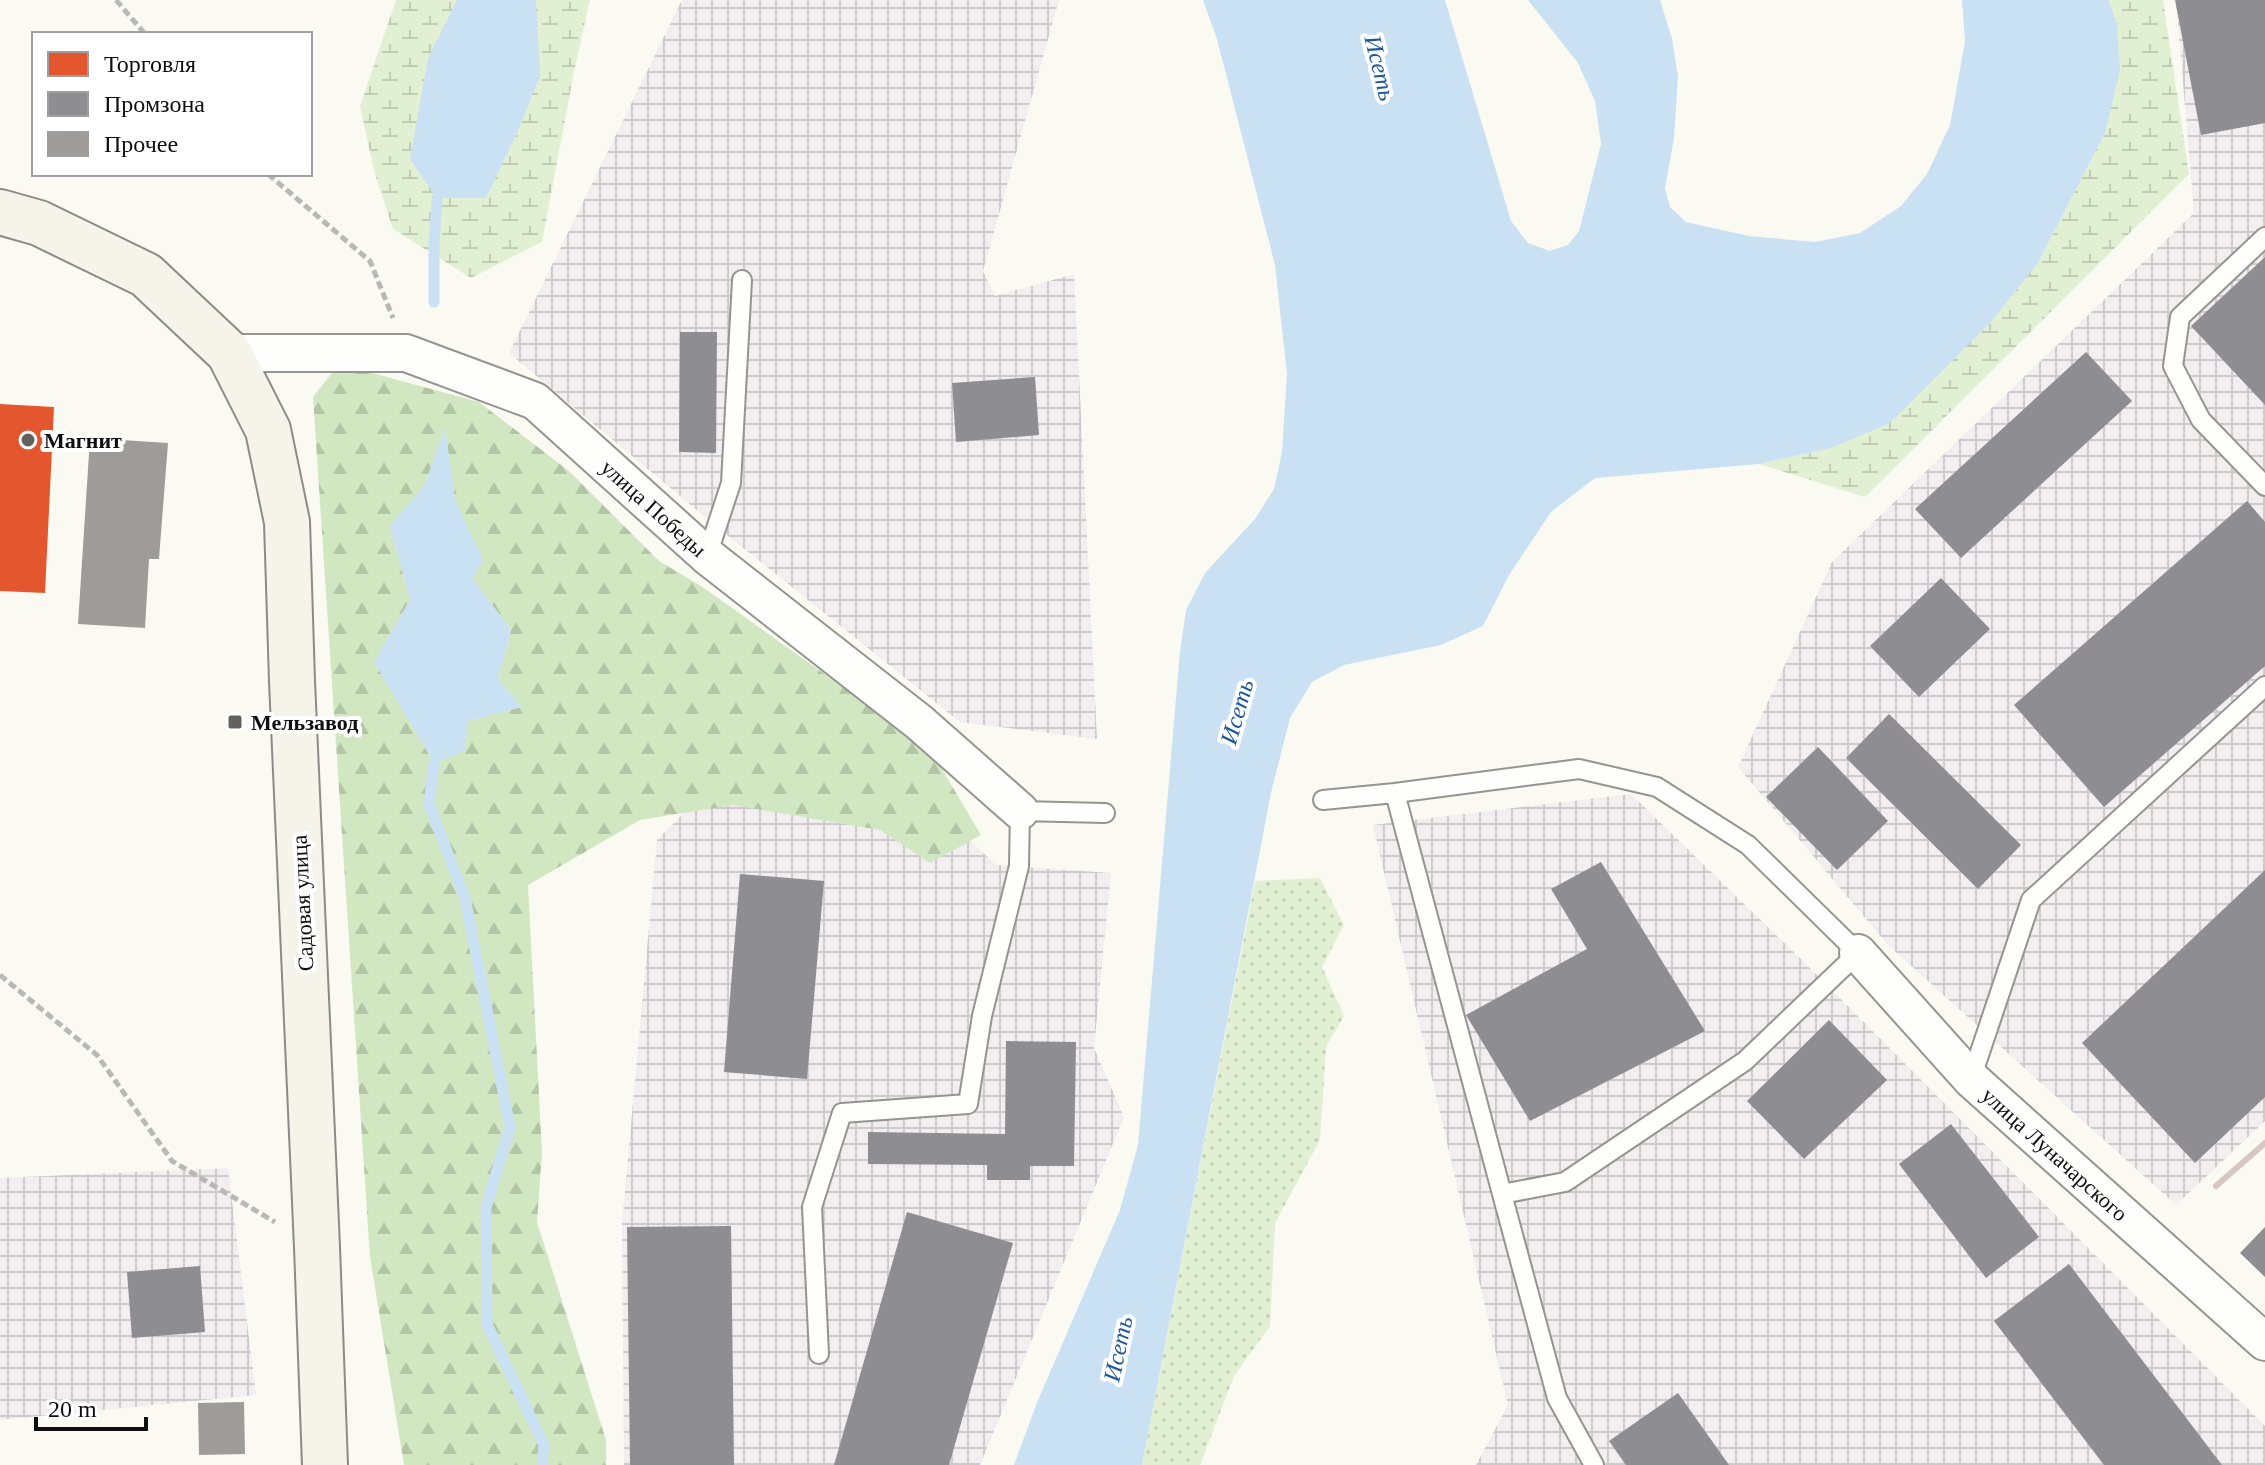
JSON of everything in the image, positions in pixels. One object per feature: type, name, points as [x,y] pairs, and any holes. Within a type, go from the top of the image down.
[{"type":"main road","name":"Садовая улица","points":[[0,212],[39,223],[146,275],[229,353],[268,430],[287,522],[325,1465]]},
{"type":"street","name":"улица Победы","points":[[229,353],[406,353],[535,401],[707,556],[919,722],[1020,811]]},
{"type":"street","name":"улица Луначарского","points":[[1858,953],[1971,1079],[2265,1342]]},
{"type":"lane","points":[[2265,237],[2180,317],[2173,366],[2201,420],[2265,486]]},
{"type":"lane","points":[[707,556],[731,483],[742,280]]},
{"type":"lane","points":[[1971,1079],[2031,900],[2265,686]]},
{"type":"lane","points":[[1323,800],[1579,769],[1657,787],[1748,845],[1858,953],[1745,1061],[1565,1182],[1502,1194]]},
{"type":"lane","points":[[1395,793],[1557,1398],[1594,1465]]},
{"type":"lane","points":[[819,1354],[812,1207],[842,1113],[968,1104],[982,1016],[1019,866],[1020,811],[1105,813]]},
{"type":"path","points":[[116,0],[143,32]]},
{"type":"path","points":[[270,176],[370,261],[406,353]]},
{"type":"path","points":[[0,975],[97,1055],[172,1161],[317,1247]]},
{"type":"shaded area","points":[[682,0],[1059,0],[983,271],[995,296],[1074,274],[1097,739],[960,722],[717,527],[509,353]]},
{"type":"shaded area","points":[[2176,0],[2265,0],[2265,1121],[2176,1205],[1888,945],[1738,767],[1832,562],[2194,213]]},
{"type":"shaded area","points":[[813,682],[996,865],[1111,873],[1094,1048],[1124,1117],[980,1465],[624,1465],[622,1223],[657,840]]},
{"type":"shaded area","points":[[1631,794],[1807,965],[2265,1426],[2265,1465],[1476,1465],[1508,1405],[1373,825]]},
{"type":"shaded area","points":[[228,1168],[256,1395],[0,1420],[0,1178]]},
{"type":"green space","points":[[396,0],[590,0],[542,242],[471,278],[393,229],[374,171],[360,106]]},
{"type":"green space","points":[[2109,0],[2163,0],[2189,174],[1865,497],[1759,464],[1831,448],[2038,263],[2105,133],[2117,24]]},
{"type":"green space","points":[[339,364],[479,402],[569,471],[659,561],[701,586],[930,749],[981,835],[930,863],[880,830],[733,805],[640,820],[528,885],[542,1153],[537,1222],[606,1440],[606,1465],[404,1465],[370,1257],[313,397]],"holes":[[[445,430],[455,500],[483,560],[472,578],[511,630],[498,679],[521,707],[468,721],[374,662],[410,600],[390,526],[424,486]]]},
{"type":"green space","points":[[1320,878],[1344,925],[1322,967],[1344,1016],[1326,1047],[1320,1140],[1275,1223],[1270,1326],[1234,1376],[1200,1465],[1142,1465],[1255,881]]},
{"type":"water","points":[[457,0],[536,0],[540,76],[486,198],[437,198],[410,159],[428,58]]},
{"type":"water","name":"Исеть","points":[[1203,0],[1445,0],[1511,221],[1528,243],[1550,251],[1568,245],[1579,231],[1601,144],[1595,101],[1578,63],[1528,0],[1660,0],[1672,39],[1678,77],[1674,138],[1665,188],[1670,207],[1686,222],[1749,236],[1815,242],[1860,233],[1901,206],[1927,174],[1950,125],[1965,41],[1962,0],[2109,0],[2117,24],[2120,70],[2105,133],[2038,263],[1990,323],[1890,423],[1831,448],[1759,464],[1595,478],[1551,512],[1509,575],[1483,626],[1441,645],[1344,665],[1312,682],[1290,718],[1271,793],[1142,1465],[1014,1465],[1036,1405],[1120,1210],[1138,1145],[1186,610],[1205,573],[1255,519],[1274,489],[1282,452],[1287,374],[1275,265],[1217,39]]},
{"type":"water","points":[[445,428],[455,500],[483,560],[472,578],[511,630],[498,679],[522,707],[468,721],[465,751],[434,763],[374,662],[410,600],[390,526],[424,486]]},
{"type":"building: Торговля","points":[[0,404],[54,407],[45,593],[0,591]]},
{"type":"building: Промзона","points":[[2175,0],[2265,0],[2265,123],[2201,135]]},
{"type":"building: Промзона","points":[[2265,257],[2265,405],[2191,326]]},
{"type":"building: Промзона","points":[[680,332],[717,332],[716,453],[679,452]]},
{"type":"building: Промзона","points":[[2086,352],[2132,401],[1961,558],[1915,509]]},
{"type":"building: Промзона","points":[[1035,377],[1039,435],[956,442],[952,383]]},
{"type":"building: Промзона","points":[[2247,501],[2265,522],[2265,666],[2104,807],[2014,705]]},
{"type":"building: Промзона","points":[[1941,578],[1990,629],[1919,697],[1870,646]]},
{"type":"building: Промзона","points":[[1889,714],[2021,845],[1978,889],[1846,758]]},
{"type":"building: Промзона","points":[[1818,747],[1888,821],[1837,870],[1766,797]]},
{"type":"building: Промзона","points":[[1601,862],[1705,1031],[1530,1121],[1466,1015],[1587,949],[1551,889]]},
{"type":"building: Промзона","points":[[2265,870],[2265,1097],[2195,1163],[2082,1043]]},
{"type":"building: Промзона","points":[[740,874],[824,881],[807,1079],[724,1072]]},
{"type":"building: Промзона","points":[[1829,1020],[1887,1080],[1804,1159],[1747,1101]]},
{"type":"building: Промзона","points":[[1006,1041],[1076,1042],[1074,1166],[1030,1166],[1030,1180],[987,1180],[987,1165],[868,1164],[868,1132],[1005,1134]]},
{"type":"building: Промзона","points":[[1951,1124],[2039,1237],[1986,1278],[1899,1164]]},
{"type":"building: Промзона","points":[[907,1212],[1013,1243],[949,1465],[834,1465]]},
{"type":"building: Промзона","points":[[731,1226],[734,1465],[630,1465],[627,1227]]},
{"type":"building: Промзона","points":[[2265,1227],[2265,1277],[2240,1253]]},
{"type":"building: Промзона","points":[[2069,1264],[2222,1465],[2104,1465],[1994,1321]]},
{"type":"building: Промзона","points":[[200,1266],[205,1332],[132,1338],[127,1272]]},
{"type":"building: Промзона","points":[[1678,1393],[1729,1465],[1626,1465],[1609,1441]]},
{"type":"building: Прочее","points":[[90,438],[168,443],[159,559],[149,559],[145,628],[78,624]]},
{"type":"building: Прочее","points":[[244,1402],[245,1454],[199,1455],[198,1403]]},
{"type":"waterway","points":[[434,302],[437,198]]},
{"type":"waterway","points":[[434,763],[429,804],[465,898],[510,1127],[486,1207],[487,1324],[544,1445],[542,1465]]},
{"type":"railway","points":[[2216,1186],[2265,1143]]},
{"type":"place","name":"Магнит","points":[[28,440]]},
{"type":"place","name":"Мельзавод","points":[[235,722]]}]
